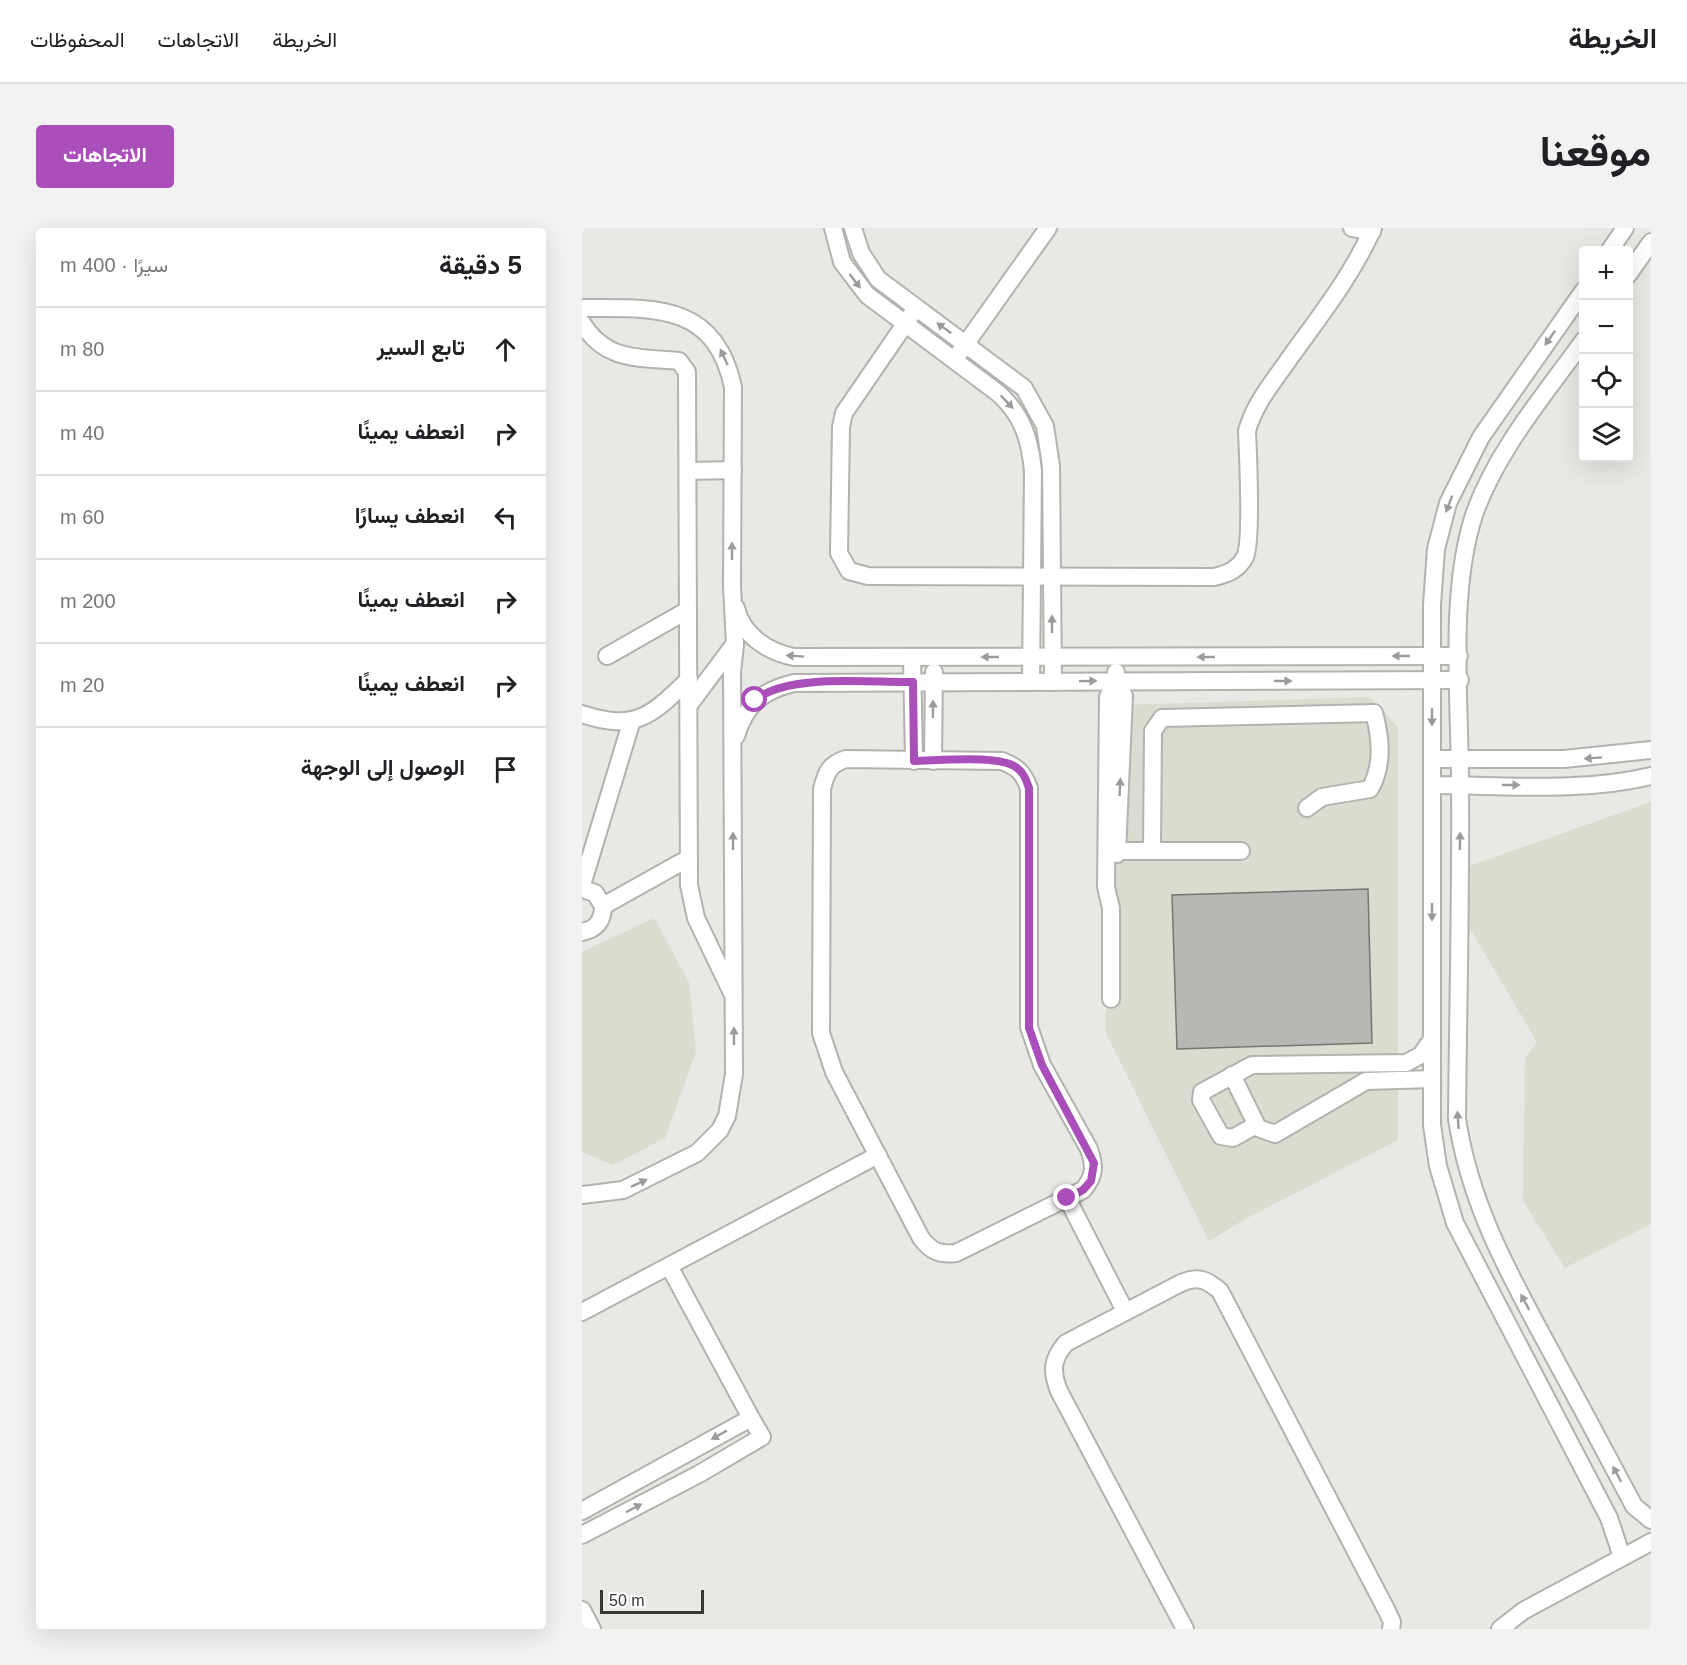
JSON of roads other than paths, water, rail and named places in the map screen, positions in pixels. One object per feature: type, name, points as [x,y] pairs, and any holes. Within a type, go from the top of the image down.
[{"type":"street","points":[[833,228],[842,262],[867,295],[1011,404],[1028,437],[1033,471],[1031,682]]},
{"type":"street","points":[[853,228],[861,253],[878,279],[1024,388],[1045,426],[1052,466],[1053,682]]},
{"type":"street","points":[[954,361],[1048,228]]},
{"type":"street","points":[[916,308],[844,413],[838,553],[842,563],[857,575],[868,576],[1214,577],[1227,574],[1237,567],[1248,550],[1248,430],[1250,421],[1267,390],[1353,268],[1373,230],[1352,228]]},
{"type":"street","points":[[1613,246],[1625,228]]},
{"type":"street","points":[[1633,269],[1651,242]]},
{"type":"street","points":[[1579,297],[1481,437],[1448,503],[1436,549],[1432,656],[1432,1125],[1438,1166],[1455,1223],[1609,1518],[1622,1557]]},
{"type":"street","points":[[582,308],[652,308],[690,319],[718,346],[728,365],[733,387],[732,586],[735,645],[732,672],[734,1082],[727,1116],[720,1130],[697,1153],[643,1182],[614,1192],[582,1195]]},
{"type":"street","points":[[582,323],[592,339],[605,350],[622,356],[679,361],[684,365],[688,380],[689,885],[696,918],[734,998]]},
{"type":"street","points":[[1579,347],[1492,473],[1476,512],[1464,555],[1459,596],[1457,1119],[1464,1161],[1481,1209],[1511,1276],[1634,1506],[1651,1520]]},
{"type":"street","points":[[688,471],[733,470]]},
{"type":"street","points":[[732,586],[738,616],[746,628],[765,646],[778,654],[794,657],[1459,656]]},
{"type":"street","points":[[607,657],[688,610]]},
{"type":"street","points":[[689,705],[735,645]]},
{"type":"street","points":[[912,657],[914,761]]},
{"type":"street","points":[[933,761],[934,657]]},
{"type":"street","points":[[1111,999],[1111,908],[1106,887],[1112,851],[1108,697],[1116,681],[1116,657]]},
{"type":"street","points":[[582,714],[607,721],[632,720],[656,711],[689,679]]},
{"type":"street","points":[[732,751],[741,722],[748,709],[765,692],[778,686],[794,683],[1460,681]]},
{"type":"street","points":[[1152,851],[1153,731],[1162,718],[1374,712],[1380,755],[1378,771],[1370,789],[1322,797],[1307,808]]},
{"type":"street","points":[[582,932],[596,927],[600,921],[603,906],[595,893],[582,887],[632,720]]},
{"type":"street","points":[[1432,759],[1564,759],[1630,754],[1651,750]]},
{"type":"street","points":[[846,759],[933,761],[1002,761],[1016,766],[1029,788],[1029,1028],[1042,1065],[1094,1163],[1091,1181],[1083,1190],[966,1249],[947,1254],[937,1253],[928,1248],[921,1238],[834,1072],[821,1033],[822,789],[826,773],[833,763],[846,759]]},
{"type":"street","points":[[1432,785],[1602,783],[1651,776]]},
{"type":"street","points":[[1112,851],[1241,851]]},
{"type":"street","points":[[603,906],[689,858]]},
{"type":"street","points":[[1256,1125],[1233,1138],[1221,1136],[1201,1100],[1204,1090],[1252,1065],[1406,1063],[1421,1055],[1432,1039]]},
{"type":"street","points":[[1353,1065],[1357,1085]]},
{"type":"street","points":[[1232,1075],[1256,1125],[1269,1134],[1284,1131],[1357,1085],[1376,1079],[1432,1079]]},
{"type":"street","points":[[582,1312],[878,1155]]},
{"type":"street","points":[[1067,1198],[1125,1311]]},
{"type":"street","points":[[582,1535],[699,1474],[762,1437],[669,1266]]},
{"type":"street","points":[[1185,1629],[1054,1377],[1056,1354],[1066,1343],[1191,1279],[1208,1281],[1220,1291],[1387,1611],[1392,1622],[1391,1629]]},
{"type":"street","points":[[582,1511],[751,1418]]},
{"type":"street","points":[[1500,1629],[1523,1611],[1651,1542]]},
{"type":"street","points":[[582,1610],[592,1629]]}]
